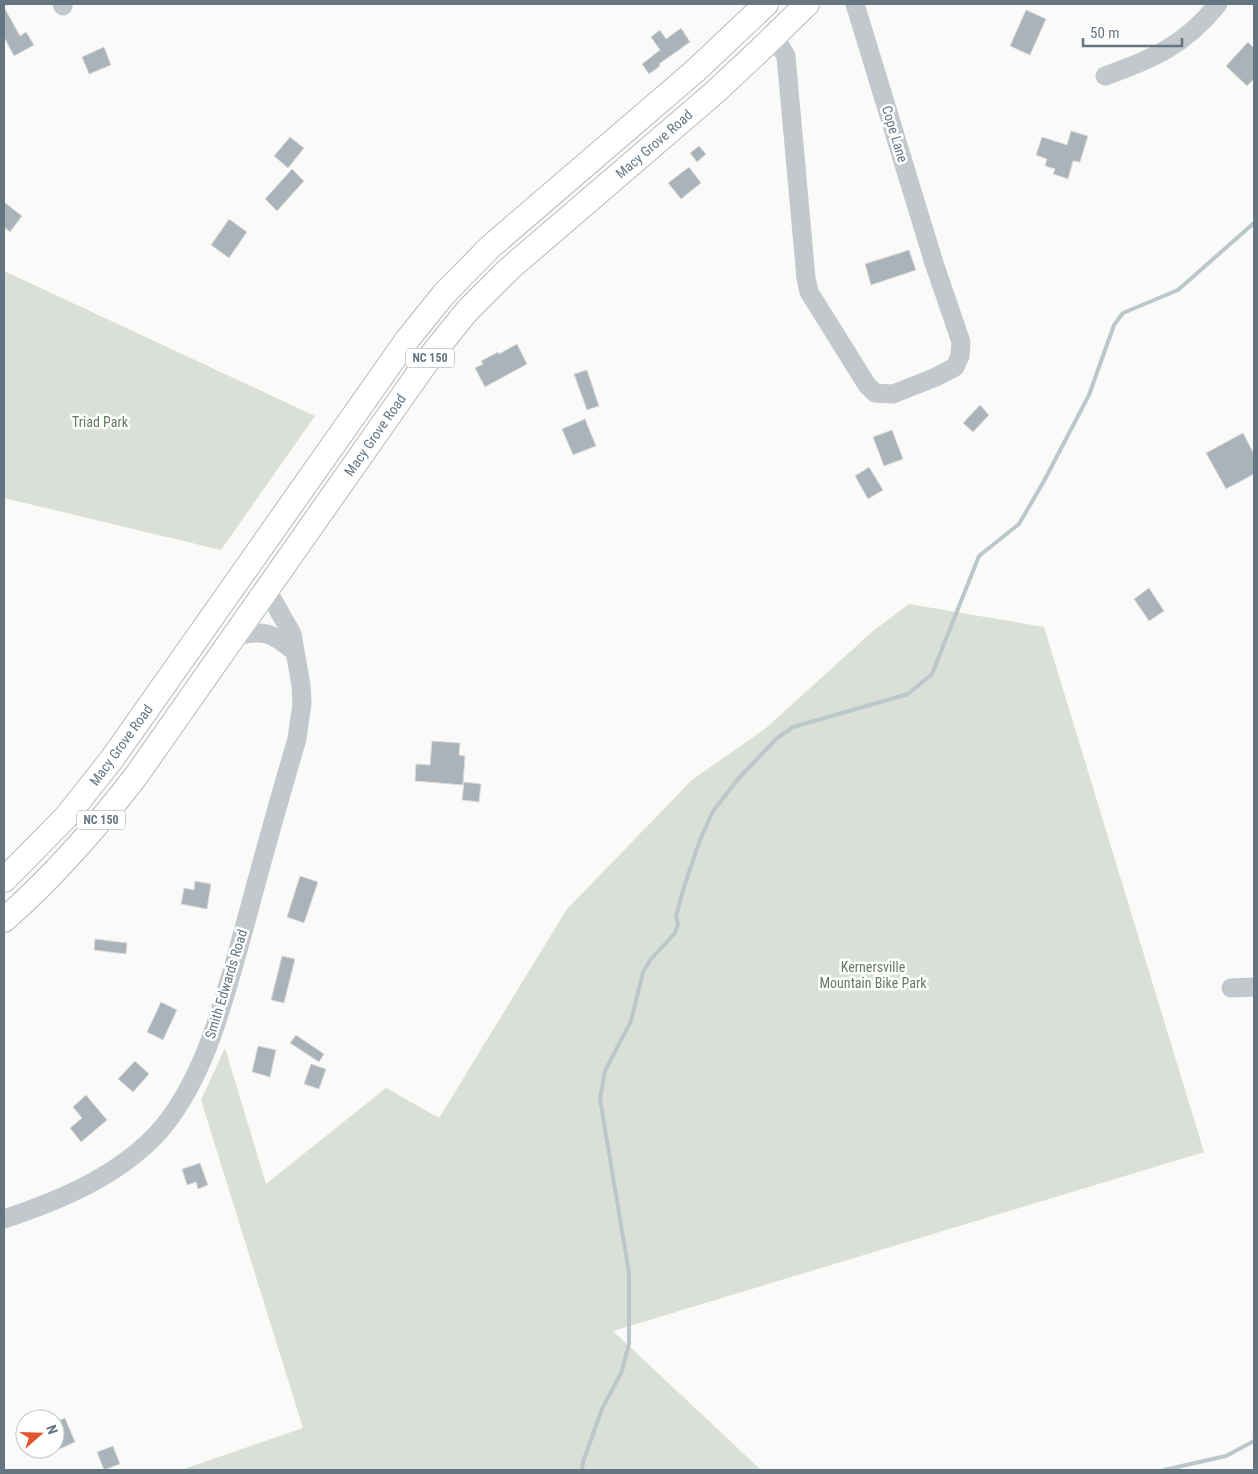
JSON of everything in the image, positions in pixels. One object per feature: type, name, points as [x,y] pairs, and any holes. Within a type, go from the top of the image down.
[{"type":"main road","name":"Macy Grove Road","points":[[4,880],[43,842],[90,789],[407,340],[444,294],[490,248],[718,51],[766,4]]},
{"type":"main road","name":"Macy Grove Road","points":[[4,920],[64,862],[136,776],[448,333],[488,289],[714,93],[807,4]]},
{"type":"main road","points":[[537,245],[535,233],[537,227],[571,195],[654,106]]},
{"type":"main road","points":[[136,776],[217,635],[230,616],[235,606],[235,601],[230,591]]},
{"type":"street","name":"Cope Lane","points":[[774,36],[786,56],[806,278],[809,292],[867,385],[875,393],[893,394],[936,377],[955,367],[960,356],[961,342],[934,263],[855,4]]},
{"type":"street","points":[[1105,76],[1138,64],[1184,39],[1218,4]]},
{"type":"street","name":"Smith Edwards Road","points":[[4,1220],[76,1191],[118,1167],[155,1136],[182,1100],[194,1079],[212,1033],[232,970],[297,739],[302,703],[301,685],[292,634],[267,590]]},
{"type":"street","points":[[233,637],[247,633],[265,632],[282,641],[294,652]]},
{"type":"street","points":[[1231,988],[1254,986]]},
{"type":"green space","name":"Triad Park","points":[[4,271],[315,416],[221,550],[4,498]]},
{"type":"green space","name":"Kernersville Mountain Bike Park","points":[[909,604],[1044,627],[1204,1152],[613,1331],[761,1470],[181,1470],[303,1428],[201,1100],[225,1048],[266,1184],[386,1088],[439,1118],[567,909],[692,780],[766,728],[873,631]]},
{"type":"building","points":[[4,7],[20,36],[26,32],[34,45],[14,56],[4,37]]},
{"type":"building","points":[[1026,10],[1046,19],[1030,55],[1010,46]]},
{"type":"building","points":[[681,28],[690,42],[659,64],[660,66],[649,74],[642,64],[660,50],[651,37],[660,30],[666,39]]},
{"type":"building","points":[[1248,42],[1254,48],[1254,79],[1247,86],[1226,66]]},
{"type":"building","points":[[104,47],[111,65],[89,74],[82,57]]},
{"type":"building","points":[[1071,131],[1088,136],[1080,162],[1073,161],[1068,179],[1053,174],[1055,169],[1045,166],[1047,159],[1036,155],[1042,137],[1067,145]]},
{"type":"building","points":[[290,137],[304,148],[288,168],[274,156]]},
{"type":"building","points":[[699,146],[706,154],[697,162],[690,153]]},
{"type":"building","points":[[689,167],[701,183],[681,199],[668,183]]},
{"type":"building","points":[[292,169],[304,181],[277,211],[265,199]]},
{"type":"building","points":[[4,202],[22,216],[10,232],[4,227]]},
{"type":"building","points":[[229,219],[247,232],[229,258],[211,245]]},
{"type":"building","points":[[909,250],[916,270],[871,285],[865,264]]},
{"type":"building","points":[[517,344],[527,364],[485,387],[475,368],[483,364],[481,361]]},
{"type":"building","points":[[587,370],[599,406],[587,410],[574,374]]},
{"type":"building","points":[[980,405],[989,415],[973,432],[963,423]]},
{"type":"building","points":[[585,419],[596,446],[573,455],[562,429]]},
{"type":"building","points":[[892,430],[903,459],[884,466],[873,437]]},
{"type":"building","points":[[1243,433],[1254,454],[1254,474],[1226,489],[1206,453]]},
{"type":"building","points":[[869,467],[883,490],[868,499],[855,476]]},
{"type":"building","points":[[1149,588],[1164,611],[1149,621],[1134,599]]},
{"type":"building","points":[[432,741],[460,743],[459,755],[465,756],[463,785],[415,781],[416,764],[430,765]]},
{"type":"building","points":[[464,782],[481,784],[479,802],[462,800]]},
{"type":"building","points":[[300,876],[318,882],[304,923],[287,917]]},
{"type":"building","points":[[195,881],[211,884],[207,909],[181,904],[184,888],[194,890]]},
{"type":"building","points":[[95,939],[127,943],[126,954],[94,950]]},
{"type":"building","points":[[282,956],[295,959],[284,1003],[271,1000]]},
{"type":"building","points":[[161,1002],[177,1010],[163,1040],[147,1032]]},
{"type":"building","points":[[296,1035],[324,1054],[319,1062],[290,1043]]},
{"type":"building","points":[[258,1046],[276,1050],[270,1077],[252,1072]]},
{"type":"building","points":[[135,1061],[149,1074],[133,1092],[118,1079]]},
{"type":"building","points":[[311,1064],[326,1069],[319,1089],[304,1084]]},
{"type":"building","points":[[86,1095],[107,1120],[81,1142],[70,1128],[82,1118],[73,1107]]},
{"type":"building","points":[[200,1163],[208,1185],[198,1189],[196,1182],[187,1185],[182,1169]]},
{"type":"building","points":[[65,1418],[75,1442],[65,1446]]},
{"type":"building","points":[[113,1446],[120,1464],[104,1470],[97,1452]]},
{"type":"waterway","points":[[582,1470],[583,1462],[602,1409],[622,1371],[629,1344],[629,1273],[600,1099],[605,1071],[631,1021],[643,972],[651,959],[675,933],[678,924],[676,916],[684,887],[700,840],[713,811],[739,778],[776,739],[793,727],[908,694],[932,674],[979,556],[1019,524],[1089,395],[1114,325],[1123,313],[1178,290],[1254,223]]},
{"type":"waterway","points":[[1164,1470],[1226,1456],[1254,1441]]}]
